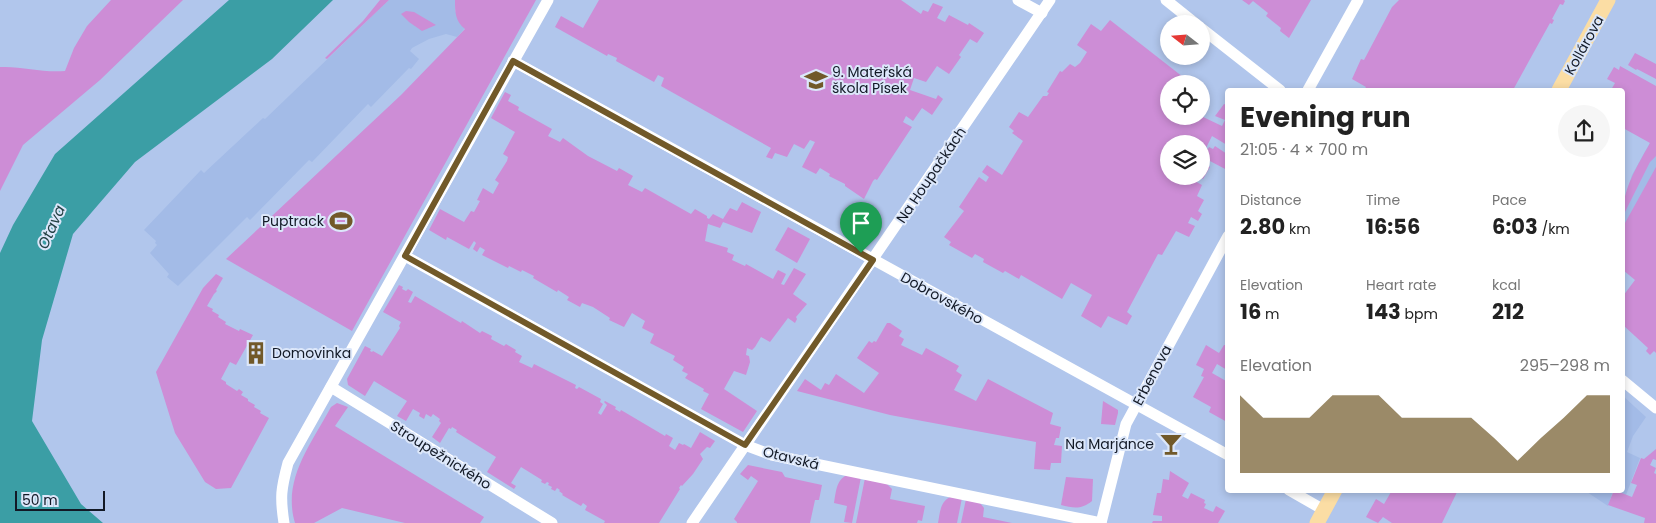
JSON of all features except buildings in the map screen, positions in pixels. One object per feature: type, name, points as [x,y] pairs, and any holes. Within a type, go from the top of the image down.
[{"type":"main road","name":"Kollárova","points":[[1560,88],[1608,0]]},
{"type":"main road","points":[[1320,516],[1333,493]]},
{"type":"street","points":[[284,523],[280,500],[288,464],[548,0]]},
{"type":"street","points":[[1018,0],[1042,12]]},
{"type":"street","name":"Na Houpačkách","points":[[692,523],[1050,0]]},
{"type":"street","points":[[1166,0],[1185,15]]},
{"type":"street","points":[[1309,88],[1358,0]]},
{"type":"street","points":[[1210,35],[1277,88]]},
{"type":"street","name":"Dobrovského","points":[[513,61],[1225,453]]},
{"type":"street","name":"Erbenova","points":[[1101,523],[1123,431],[1225,241]]},
{"type":"street","name":"Otavská","points":[[405,256],[745,445],[772,456],[1101,523]]},
{"type":"street","points":[[1625,382],[1656,408]]},
{"type":"street","name":"Stroupežnického","points":[[331,387],[552,523]]},
{"type":"street","points":[[1293,493],[1320,516]]},
{"type":"shaded area","points":[[111,0],[183,0],[100,80],[23,145],[0,191],[0,67],[65,71],[74,48],[87,26]]},
{"type":"shaded area","points":[[380,0],[389,0],[327,59],[325,58],[363,21]]},
{"type":"shaded area","points":[[389,0],[455,0],[455,11],[465,28],[457,37],[446,34],[429,39],[412,48],[410,51],[419,59],[411,69],[409,68],[371,107],[368,104],[312,162],[309,160],[250,220],[247,217],[178,286],[167,277],[169,274],[150,253],[157,245],[156,241],[144,230],[201,170],[204,173],[263,118],[265,119]]},
{"type":"shaded area","points":[[455,0],[536,0],[352,331],[226,259],[401,95],[465,29],[457,19]]},
{"type":"shaded area","points":[[599,0],[901,0],[921,14],[923,10],[928,12],[933,3],[943,7],[937,18],[945,22],[949,15],[968,25],[969,23],[984,33],[977,43],[970,39],[959,55],[961,57],[949,74],[937,66],[926,82],[914,78],[910,90],[936,99],[938,95],[943,99],[932,115],[922,108],[913,121],[906,116],[903,122],[912,127],[877,180],[873,181],[864,199],[820,168],[816,174],[802,167],[815,142],[810,140],[804,149],[794,144],[787,157],[775,153],[772,159],[766,157],[771,148],[661,86],[664,78],[658,75],[654,82],[616,61],[617,58],[608,54],[607,56],[555,27],[561,16],[583,28]]},
{"type":"shaded area","points":[[1242,0],[1311,0],[1289,38],[1280,31],[1281,28],[1266,16],[1268,13],[1253,1],[1249,5]]},
{"type":"shaded area","points":[[1399,0],[1565,1],[1563,5],[1560,4],[1552,19],[1554,20],[1552,24],[1550,23],[1514,88],[1365,88],[1352,79],[1361,59],[1364,60],[1392,7]]},
{"type":"shaded area","points":[[406,11],[414,12],[436,25],[422,31],[401,14]]},
{"type":"shaded area","points":[[1110,20],[1160,59],[1160,65],[1168,65],[1180,75],[1160,75],[1160,125],[1210,125],[1210,120],[1222,126],[1225,120],[1225,144],[1212,136],[1210,140],[1210,135],[1160,135],[1160,185],[1202,185],[1197,196],[1204,200],[1198,211],[1202,214],[1198,221],[1191,217],[1188,223],[1195,226],[1189,237],[1176,231],[1162,255],[1158,254],[1127,312],[1132,316],[1127,325],[1108,316],[1101,328],[1081,316],[1092,295],[1071,283],[1062,299],[1021,275],[1019,279],[1005,271],[1003,273],[983,262],[984,259],[975,254],[972,258],[949,245],[951,242],[944,237],[964,211],[959,207],[979,177],[986,182],[989,177],[982,172],[987,165],[1002,175],[1023,141],[1012,133],[1014,131],[1009,127],[1019,112],[1028,117],[1043,96],[1047,96],[1049,93],[1047,92],[1060,71],[1062,72],[1070,64],[1075,67],[1080,63],[1087,52],[1077,45],[1091,24],[1101,31]]},
{"type":"shaded area","points":[[1635,53],[1656,64],[1656,79],[1628,65]]},
{"type":"shaded area","points":[[1620,66],[1656,86],[1656,156],[1650,162],[1625,212],[1625,196],[1628,187],[1650,143],[1625,129],[1625,88],[1612,88],[1615,83],[1607,79],[1614,67],[1619,70]]},
{"type":"shaded area","points":[[505,92],[511,95],[508,101],[519,107],[518,110],[552,129],[548,136],[560,142],[563,138],[588,156],[617,171],[619,168],[633,176],[628,185],[642,192],[645,188],[691,214],[695,209],[709,219],[713,214],[723,219],[730,208],[737,211],[742,202],[761,212],[752,233],[723,222],[720,228],[708,224],[705,241],[728,248],[727,252],[734,255],[732,260],[745,266],[746,264],[773,279],[778,270],[786,274],[781,284],[784,285],[794,268],[806,274],[793,294],[807,304],[796,317],[795,323],[788,318],[770,342],[761,337],[752,350],[747,348],[746,355],[749,356],[750,362],[746,375],[734,371],[724,389],[757,411],[743,432],[701,409],[709,394],[685,378],[688,374],[682,371],[684,367],[673,360],[675,356],[650,343],[654,334],[642,328],[645,321],[632,313],[624,327],[609,320],[610,318],[593,307],[582,303],[580,307],[567,300],[569,297],[533,278],[534,276],[509,266],[508,268],[482,255],[485,250],[480,247],[477,252],[473,249],[476,243],[474,241],[469,249],[447,237],[446,240],[429,230],[440,209],[464,222],[471,211],[474,212],[480,201],[477,200],[483,188],[493,194],[499,183],[495,180],[508,157],[503,154],[515,132],[491,118]]},
{"type":"shaded area","points":[[1224,104],[1225,104],[1225,120],[1215,116]]},
{"type":"shaded area","points":[[1656,132],[1656,173],[1625,229],[1625,199],[1632,175]]},
{"type":"shaded area","points":[[1215,146],[1225,153],[1225,169],[1210,161],[1210,148],[1213,149]]},
{"type":"shaded area","points":[[1656,167],[1656,353],[1654,351],[1650,355],[1646,351],[1648,348],[1625,327],[1625,293],[1635,280],[1625,272],[1625,223]]},
{"type":"shaded area","points":[[788,227],[810,239],[797,263],[775,250]]},
{"type":"shaded area","points":[[216,274],[223,278],[207,306],[213,309],[212,311],[219,315],[218,317],[226,322],[225,324],[253,335],[236,365],[230,362],[221,379],[237,391],[239,389],[243,392],[241,395],[255,405],[254,407],[261,411],[260,413],[269,418],[231,488],[216,489],[205,482],[175,433],[156,372],[203,288]]},
{"type":"shaded area","points":[[399,285],[406,291],[408,289],[413,292],[408,302],[411,303],[415,296],[461,323],[462,321],[480,333],[482,331],[492,336],[491,339],[504,346],[506,344],[516,350],[515,352],[522,356],[519,362],[532,368],[534,364],[576,385],[575,388],[579,387],[601,399],[600,402],[603,404],[598,413],[601,415],[607,405],[605,401],[616,407],[615,409],[620,412],[621,410],[665,436],[666,434],[673,438],[669,446],[675,450],[679,443],[691,448],[700,432],[715,441],[710,448],[707,447],[700,454],[703,459],[693,474],[681,485],[659,523],[604,523],[605,521],[585,510],[587,506],[583,503],[581,506],[562,495],[557,488],[555,491],[551,489],[552,487],[548,485],[549,483],[541,482],[542,480],[521,467],[511,483],[516,486],[514,489],[487,472],[496,457],[456,432],[457,430],[452,427],[451,429],[449,428],[440,443],[432,437],[441,423],[440,419],[433,414],[431,417],[426,414],[424,419],[419,416],[420,413],[413,409],[406,421],[397,416],[407,401],[374,381],[365,396],[348,385],[347,379],[365,346],[371,349],[370,351],[382,356],[400,328],[401,322],[383,312]]},
{"type":"shaded area","points":[[887,323],[902,331],[899,336],[904,339],[901,345],[922,355],[926,348],[959,366],[956,371],[962,375],[954,390],[976,401],[988,379],[1053,413],[1050,424],[1061,427],[1059,438],[1056,438],[1054,445],[1062,446],[1061,463],[1051,463],[1050,470],[1034,469],[1036,442],[890,415],[797,391],[805,379],[821,390],[825,383],[829,385],[836,374],[864,393],[879,373],[857,358],[869,341],[872,343],[876,342]]},
{"type":"shaded area","points":[[1206,345],[1219,353],[1224,345],[1225,369],[1217,364],[1212,373],[1225,380],[1225,421],[1209,412],[1211,407],[1193,397],[1204,377],[1201,376],[1204,369],[1196,365]]},
{"type":"shaded area","points":[[1625,398],[1646,417],[1633,436],[1627,452],[1640,458],[1626,495],[1620,493],[1625,493]]},
{"type":"shaded area","points":[[1103,401],[1118,410],[1115,425],[1101,424]]},
{"type":"shaded area","points":[[337,403],[348,407],[335,426],[484,517],[480,523],[405,523],[342,508],[314,523],[295,523],[292,492],[295,477],[307,449],[331,407]]},
{"type":"shaded area","points":[[1656,449],[1656,460],[1653,459],[1650,465],[1656,468],[1654,473],[1656,474],[1656,523],[1644,523],[1645,518],[1608,505],[1613,493],[1622,493],[1632,497],[1637,485],[1631,483],[1641,458],[1644,459]]},
{"type":"shaded area","points":[[748,465],[782,472],[785,477],[822,485],[819,500],[815,500],[810,523],[737,523],[734,519],[758,481],[751,476],[748,480],[740,474]]},
{"type":"shaded area","points":[[1170,471],[1189,483],[1182,496],[1188,499],[1191,493],[1205,500],[1204,508],[1213,512],[1216,506],[1225,511],[1218,523],[1152,523],[1153,521],[1162,521],[1162,516],[1153,515],[1157,493],[1161,493],[1163,479],[1169,480]]},
{"type":"shaded area","points":[[847,475],[861,477],[852,523],[844,522],[847,506],[834,503],[839,483]]},
{"type":"shaded area","points":[[1066,477],[1093,479],[1092,501],[1077,508],[1061,505]]},
{"type":"shaded area","points":[[865,478],[887,484],[892,489],[890,499],[925,506],[922,521],[918,520],[917,523],[856,523]]},
{"type":"shaded area","points":[[1390,493],[1457,493],[1442,523],[1392,523],[1383,517],[1378,523],[1366,517],[1376,499],[1384,504]]},
{"type":"shaded area","points":[[1588,493],[1612,493],[1608,506]]},
{"type":"shaded area","points":[[950,497],[962,498],[957,523],[938,523],[942,505]]},
{"type":"shaded area","points":[[966,499],[980,503],[984,508],[983,517],[1012,523],[961,523]]},
{"type":"water","name":"Otava","points":[[229,0],[333,0],[272,59],[135,162],[73,234],[42,340],[32,421],[81,504],[103,523],[0,523],[0,253],[13,225],[55,154]]},
{"type":"place","name":"9. Mateřská škola Písek","points":[[816,80]]},
{"type":"place","name":"Puptrack","points":[[341,221]]},
{"type":"place","name":"Domovinka","points":[[256,353]]},
{"type":"place","name":"Na Marjánce","points":[[1171,444]]},
{"type":"route","points":[[513,61],[861,253],[873,260],[745,445],[405,256],[513,61]]}]
